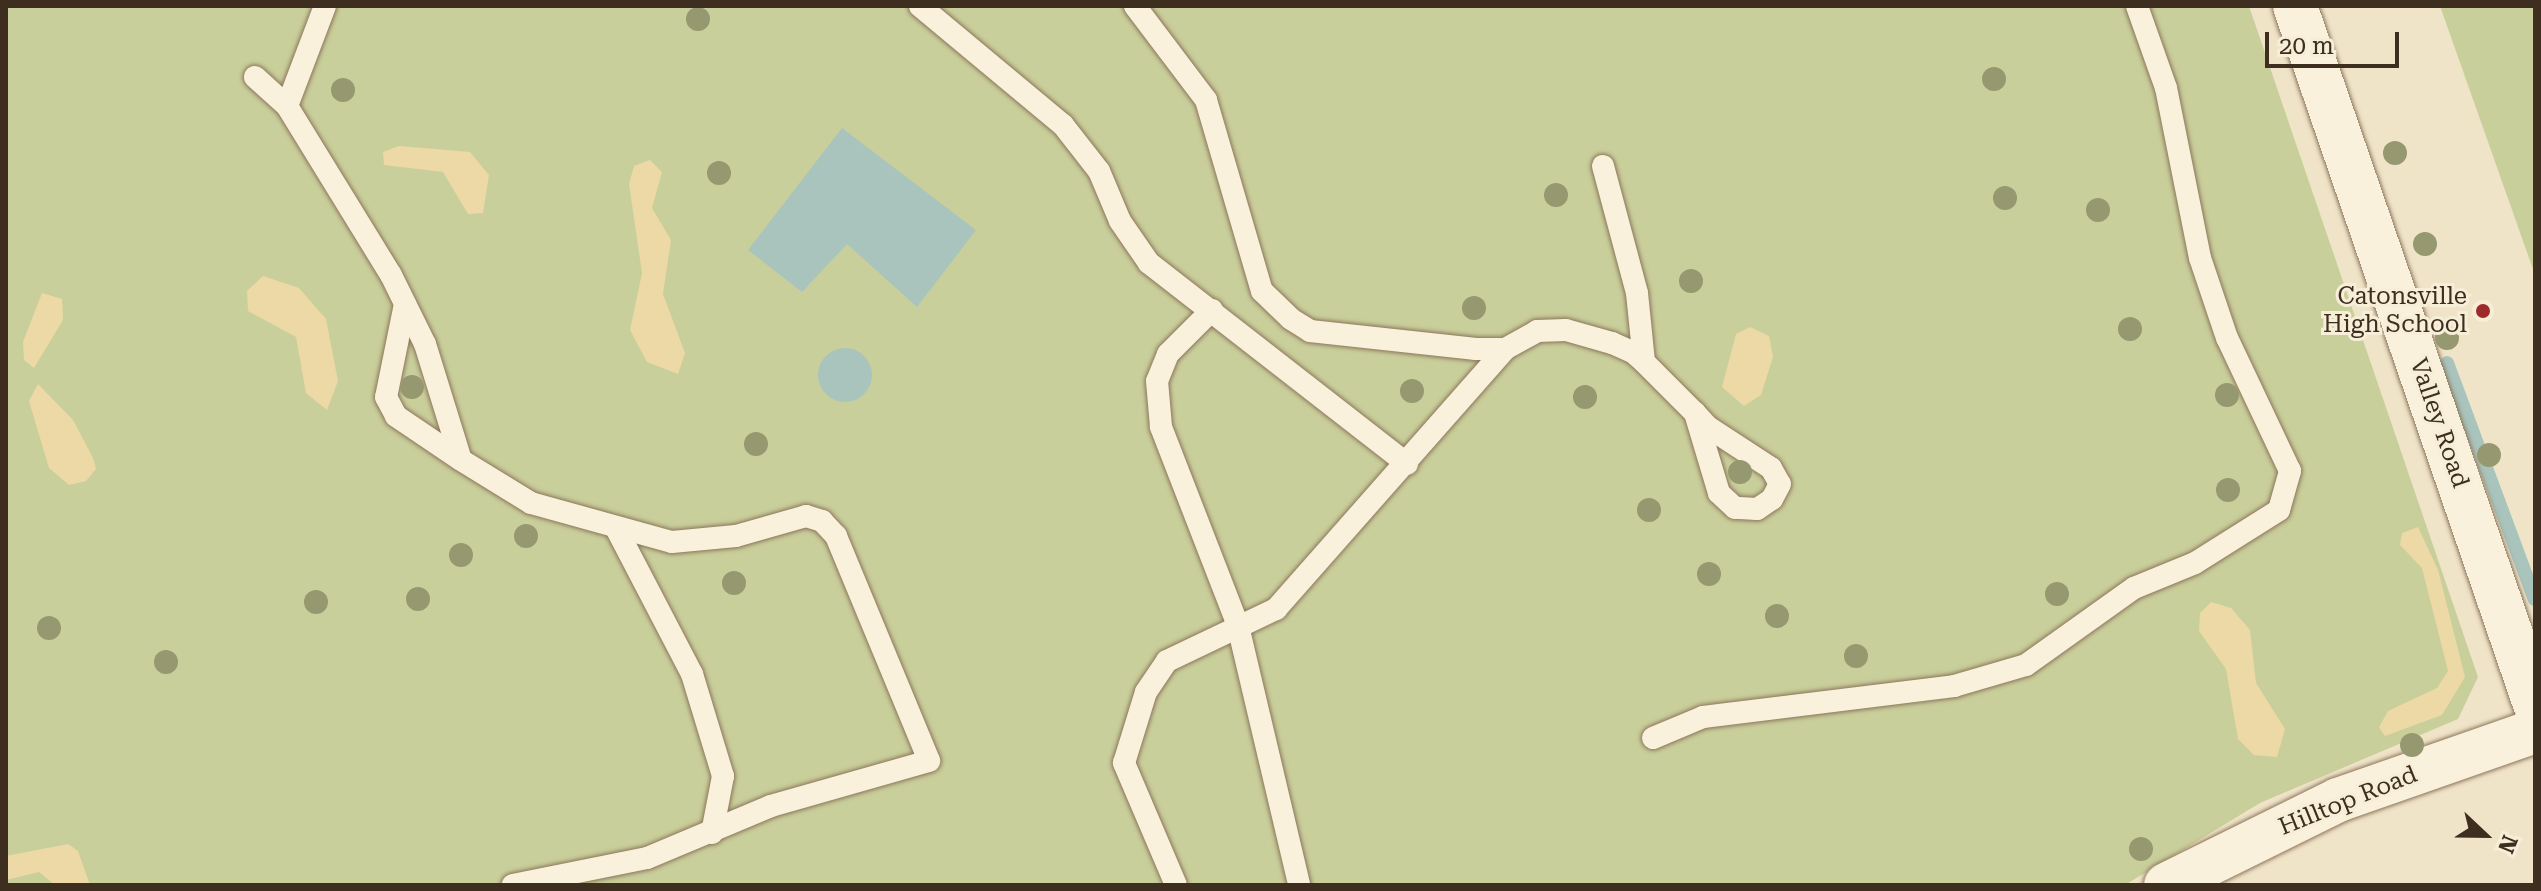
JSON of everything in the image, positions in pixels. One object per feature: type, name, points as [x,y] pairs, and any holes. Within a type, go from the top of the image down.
[{"type":"street","name":"Valley Road","points":[[2295,6],[2535,704]]},
{"type":"street","name":"Hilltop Road","points":[[2166,885],[2338,800],[2535,731]]},
{"type":"lane","points":[[287,106],[325,6]]},
{"type":"lane","points":[[920,6],[1063,125],[1099,171],[1149,263],[1407,464]]},
{"type":"lane","points":[[1135,6],[1206,100],[1251,263],[1262,291],[1291,319],[1310,331],[1505,349]]},
{"type":"lane","points":[[1653,738],[1703,717],[1942,688],[2026,665],[2134,588],[2195,563],[2279,510],[2290,471],[2227,338],[2200,258],[2166,88],[2137,6]]},
{"type":"lane","points":[[255,77],[287,106],[405,304],[461,460]]},
{"type":"lane","points":[[1603,166],[1637,293],[1644,362]]},
{"type":"lane","points":[[405,304],[386,397],[396,416],[531,503],[617,530],[704,541],[806,516],[822,521],[836,536],[929,761],[771,806],[647,858],[513,885]]},
{"type":"lane","points":[[1212,310],[1163,367],[1161,427],[1238,626],[1299,885]]},
{"type":"lane","points":[[1176,885],[1124,763],[1132,726],[1167,661],[1276,609],[1407,464],[1505,349],[1537,331],[1566,330],[1644,362],[1695,413]]},
{"type":"lane","points":[[617,530],[692,674],[723,776],[712,833]]},
{"type":"green space","points":[[6,6],[2249,6],[2478,677],[2458,719],[2260,803],[2125,885],[6,885]]},
{"type":"green space","points":[[2440,6],[2535,6],[2535,275]]},
{"type":"sand","points":[[399,146],[470,152],[489,175],[483,213],[468,214],[443,172],[384,165],[383,152]]},
{"type":"sand","points":[[650,160],[662,172],[652,208],[671,240],[663,294],[685,353],[678,374],[647,362],[630,330],[642,273],[629,184],[634,166]]},
{"type":"sand","points":[[263,276],[299,288],[326,319],[338,381],[327,410],[306,393],[296,337],[248,311],[247,291]]},
{"type":"sand","points":[[42,293],[62,299],[63,320],[34,368],[24,360],[23,342]]},
{"type":"sand","points":[[1750,327],[1769,336],[1773,357],[1761,395],[1744,406],[1722,387],[1736,334]]},
{"type":"sand","points":[[38,384],[73,420],[93,458],[96,469],[86,481],[69,485],[49,468],[29,401]]},
{"type":"sand","points":[[2418,527],[2438,570],[2465,677],[2442,715],[2385,736],[2379,727],[2388,711],[2437,688],[2448,671],[2422,568],[2400,545],[2402,533]]},
{"type":"sand","points":[[2211,602],[2231,608],[2250,630],[2256,683],[2285,729],[2277,757],[2254,755],[2238,739],[2226,669],[2199,631],[2200,613]]},
{"type":"sand","points":[[68,844],[78,851],[90,885],[55,885],[39,872],[6,880],[6,856]]},
{"type":"water","points":[[842,128],[976,230],[917,307],[847,244],[802,292],[748,250]]},
{"type":"water","points":[[845,348],[864,356],[872,375],[864,394],[845,402],[826,394],[818,375],[826,356]]},
{"type":"waterway","points":[[2447,363],[2535,599]]},
{"type":"place","name":"Catonsville High School","points":[[2483,311]]}]
